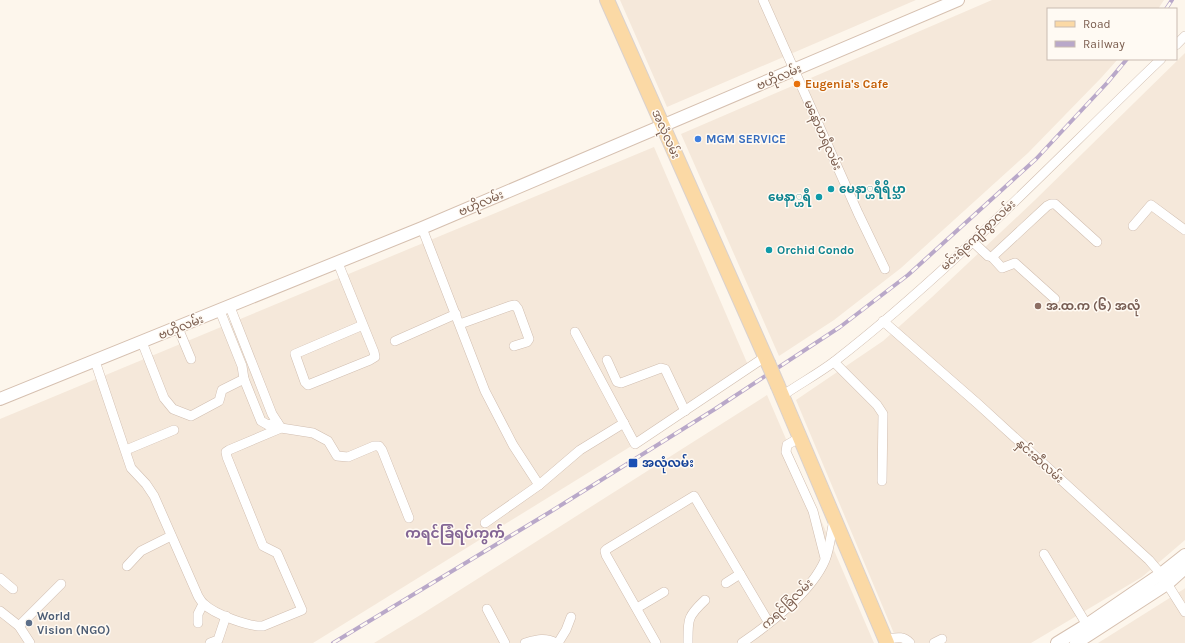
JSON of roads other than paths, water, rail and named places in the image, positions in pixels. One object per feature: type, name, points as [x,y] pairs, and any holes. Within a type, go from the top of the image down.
[{"type":"main road","name":"အလုံလမ်း","points":[[607,0],[780,391],[886,641]]},
{"type":"main road","name":"ဗဟိုလမ်း","points":[[0,399],[338,263],[795,71],[958,0]]},
{"type":"main road","points":[[1164,579],[1185,555]]},
{"type":"main road","points":[[1076,643],[1090,629],[1164,579],[1185,568]]},
{"type":"main road","points":[[1056,643],[1090,629]]},
{"type":"street","name":"မနော်ဟရီလမ်း","points":[[763,0],[858,213],[885,269]]},
{"type":"street","points":[[1177,44],[1185,36]]},
{"type":"street","name":"မင်းရဲကျော်စွာလမ်း","points":[[780,391],[834,362],[883,321],[973,242],[1160,60]]},
{"type":"street","points":[[992,257],[1046,206],[1051,204],[1055,204],[1060,208],[1097,242]]},
{"type":"street","points":[[1133,226],[1152,205],[1185,230]]},
{"type":"street","points":[[422,228],[485,391],[512,445],[539,485]]},
{"type":"street","points":[[973,242],[988,256],[992,257],[1002,268],[1015,263],[1056,299]]},
{"type":"street","points":[[338,263],[374,352],[375,357],[308,385],[305,382],[295,354],[363,325]]},
{"type":"street","points":[[460,324],[515,305],[518,309],[529,339],[527,342],[514,346]]},
{"type":"street","points":[[225,309],[242,366],[244,380],[261,421],[268,425],[279,425],[313,434],[328,441],[337,456],[348,457],[374,446],[379,446],[382,450],[409,518]]},
{"type":"street","points":[[225,309],[272,414],[279,425]]},
{"type":"street","points":[[395,341],[456,314]]},
{"type":"street","name":"နှင်းဆီလမ်း","points":[[883,321],[978,404],[1149,560],[1164,579],[1185,612]]},
{"type":"street","points":[[178,328],[191,359]]},
{"type":"street","points":[[575,332],[635,444],[766,360]]},
{"type":"street","points":[[142,342],[164,398],[173,410],[191,416],[219,402],[222,390],[244,380]]},
{"type":"street","points":[[607,360],[617,382],[622,383],[660,368],[665,368],[685,411]]},
{"type":"street","points":[[96,361],[131,468],[146,484],[154,496],[198,596],[203,604],[210,609],[251,626],[263,626],[302,610],[277,553],[263,546],[226,457],[226,452],[279,425]]},
{"type":"street","points":[[834,362],[877,405],[883,414],[882,481]]},
{"type":"street","points":[[485,523],[539,485],[580,450],[624,423]]},
{"type":"street","points":[[126,450],[174,430]]},
{"type":"street","points":[[800,438],[787,445],[786,452],[813,511],[825,560]]},
{"type":"street","points":[[656,643],[605,551],[694,496],[769,623]]},
{"type":"street","points":[[825,560],[834,520]]},
{"type":"street","points":[[127,566],[141,551],[171,536]]},
{"type":"street","points":[[1044,554],[1090,629]]},
{"type":"street","name":"ကရင်ခြံလမ်း","points":[[742,643],[769,623],[809,584],[825,560]]},
{"type":"street","points":[[726,583],[740,574]]},
{"type":"street","points":[[0,578],[13,590]]},
{"type":"street","points":[[19,626],[61,584]]},
{"type":"street","points":[[637,608],[664,592]]},
{"type":"street","points":[[688,643],[688,623],[693,612],[705,600]]},
{"type":"street","points":[[198,623],[198,614],[203,604]]},
{"type":"street","points":[[487,609],[505,643]]},
{"type":"street","points":[[0,611],[19,626],[30,643]]},
{"type":"street","points":[[210,643],[218,640],[226,616]]},
{"type":"street","points":[[525,643],[550,639],[557,643],[566,630],[571,617]]},
{"type":"street","points":[[886,641],[898,637],[906,638],[910,643]]},
{"type":"railway","points":[[1167,8],[1172,0]]},
{"type":"railway","points":[[333,643],[550,512],[715,409],[840,327],[908,275],[1036,159],[1107,83],[1126,60]]},
{"type":"place","name":"Eugenia's Cafe","points":[[797,84]]},
{"type":"place","name":"MGM SERVICE","points":[[698,139]]},
{"type":"place","name":"မေနာ္ဟရီရိပ္သာ","points":[[831,189]]},
{"type":"place","name":"မေနာ္ဟရီ","points":[[819,197]]},
{"type":"place","name":"Orchid Condo","points":[[769,250]]},
{"type":"place","name":"အ.ထ.က (၆) အလုံ","points":[[1038,306]]},
{"type":"place","name":"အလုံလမ်း","points":[[633,463]]},
{"type":"place","name":"World Vision (NGO)","points":[[29,623]]},
{"type":"district","name":"ကရင်ခြံရပ်ကွက်","points":[[455,533]]}]
